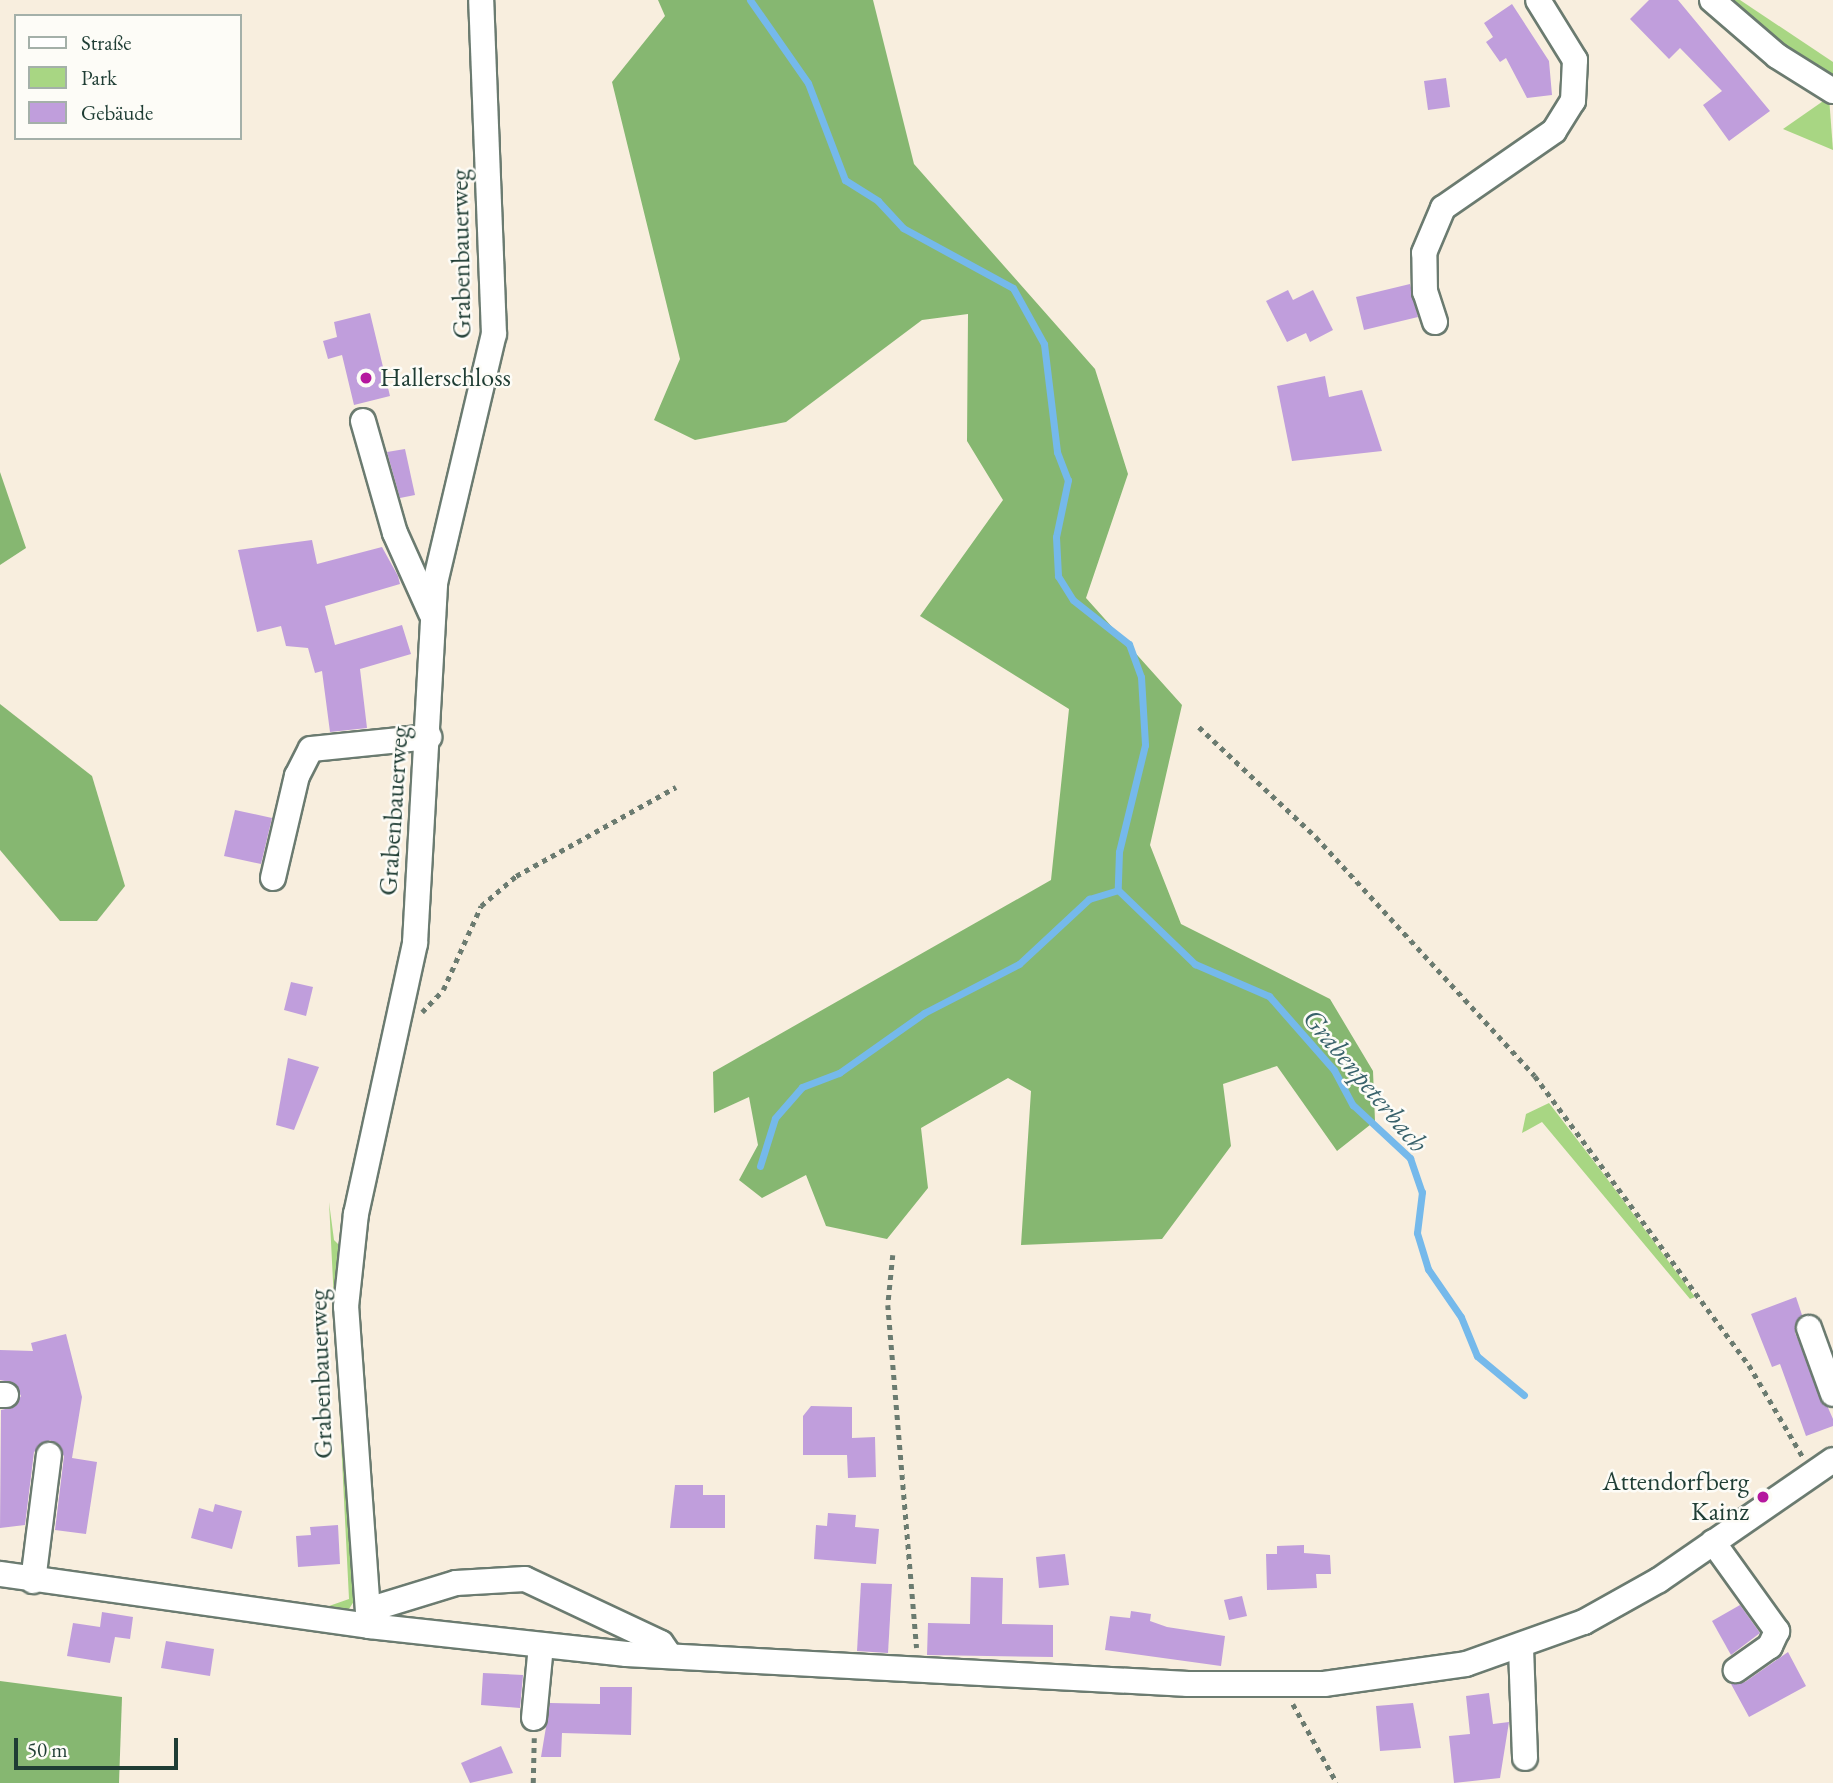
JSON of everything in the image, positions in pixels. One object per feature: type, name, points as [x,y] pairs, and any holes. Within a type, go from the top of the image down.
[{"type":"street","name":"Grabenbauerweg","points":[[368,1618],[346,1307],[356,1214],[402,1015],[415,943],[429,737],[432,616],[441,544],[491,360],[497,307],[481,0]]},
{"type":"street","points":[[1435,322],[1425,292],[1424,253],[1443,208],[1554,131],[1573,101],[1575,60],[1538,0]]},
{"type":"street","points":[[1712,0],[1777,56],[1833,91]]},
{"type":"street","points":[[363,421],[395,533],[432,616]]},
{"type":"street","points":[[273,878],[297,776],[311,750],[327,743],[429,737]]},
{"type":"street","points":[[1809,1328],[1833,1394]]},
{"type":"street","points":[[33,1581],[49,1455]]},
{"type":"street","points":[[0,1574],[33,1581],[368,1618],[541,1645],[918,1672],[1283,1685],[1426,1672],[1521,1647],[1617,1605],[1833,1460]]},
{"type":"street","points":[[1713,1542],[1777,1631],[1770,1646],[1736,1670]]},
{"type":"street","points":[[368,1618],[456,1583],[525,1579],[661,1643],[670,1656]]},
{"type":"street","points":[[534,1718],[541,1645]]},
{"type":"street","points":[[1521,1647],[1525,1758]]},
{"type":"path","points":[[1199,727],[1317,837],[1535,1076],[1749,1365],[1812,1474]]},
{"type":"path","points":[[402,1015],[435,1003],[472,918],[508,883],[676,787]]},
{"type":"path","points":[[893,1255],[888,1305],[918,1672]]},
{"type":"path","points":[[1283,1685],[1337,1783]]},
{"type":"path","points":[[533,1783],[534,1718]]},
{"type":"green space","points":[[658,0],[873,0],[914,164],[1095,369],[1128,474],[1086,598],[1182,705],[1150,845],[1181,924],[1330,999],[1373,1071],[1375,1121],[1337,1151],[1277,1066],[1223,1084],[1231,1146],[1162,1239],[1021,1245],[1031,1091],[1008,1078],[921,1128],[928,1188],[887,1239],[826,1226],[806,1175],[762,1198],[739,1180],[758,1145],[749,1097],[714,1113],[713,1072],[1051,880],[1069,709],[920,616],[1003,500],[967,441],[968,314],[922,320],[786,422],[695,440],[654,420],[680,359],[612,82],[665,16]]},
{"type":"green space","points":[[1720,0],[1740,0],[1833,62],[1833,84]]},
{"type":"green space","points":[[1829,97],[1833,150],[1783,129]]},
{"type":"green space","points":[[0,472],[26,548],[0,565]]},
{"type":"green space","points":[[0,704],[92,776],[125,886],[97,921],[60,921],[0,850]]},
{"type":"green space","points":[[1549,1103],[1695,1297],[1690,1299],[1542,1122],[1522,1133],[1526,1114]]},
{"type":"green space","points":[[329,1202],[334,1240],[342,1248],[356,1598],[349,1609],[329,1606],[349,1599]]},
{"type":"green space","points":[[0,1681],[122,1697],[119,1783],[0,1783]]},
{"type":"building","points":[[1649,0],[1678,0],[1770,111],[1729,141],[1703,105],[1722,91],[1680,48],[1669,59],[1630,19]]},
{"type":"building","points":[[1512,4],[1549,61],[1552,95],[1527,98],[1506,58],[1500,62],[1486,42],[1493,37],[1484,23]]},
{"type":"building","points":[[1446,78],[1450,107],[1428,110],[1424,81]]},
{"type":"building","points":[[1410,284],[1418,317],[1364,330],[1356,297]]},
{"type":"building","points":[[1288,290],[1293,300],[1313,290],[1333,330],[1310,342],[1306,333],[1287,342],[1266,301]]},
{"type":"building","name":"Hallerschloss","points":[[370,313],[390,396],[354,405],[342,355],[328,359],[323,341],[337,337],[334,322]]},
{"type":"building","points":[[1325,376],[1329,397],[1362,390],[1382,451],[1292,461],[1277,386]]},
{"type":"building","points":[[405,449],[415,495],[400,498],[387,452]]},
{"type":"building","points":[[312,540],[317,564],[382,547],[398,576],[400,584],[325,606],[335,645],[402,625],[411,654],[360,669],[367,728],[330,732],[322,671],[315,673],[308,648],[286,646],[281,626],[257,632],[238,550]]},
{"type":"building","points":[[235,810],[272,818],[261,864],[224,856]]},
{"type":"building","points":[[291,982],[313,987],[306,1016],[284,1010]]},
{"type":"building","points":[[288,1058],[319,1067],[294,1130],[276,1125]]},
{"type":"building","points":[[1796,1297],[1802,1315],[1795,1333],[1833,1419],[1833,1426],[1806,1436],[1780,1364],[1772,1367],[1751,1314]]},
{"type":"building","points":[[66,1334],[82,1397],[72,1458],[97,1462],[86,1534],[55,1530],[64,1456],[50,1440],[34,1452],[25,1525],[0,1528],[1,1410],[14,1407],[21,1396],[14,1383],[0,1380],[0,1350],[33,1351],[31,1343]]},
{"type":"building","points":[[811,1406],[852,1407],[852,1438],[875,1437],[876,1477],[848,1478],[847,1455],[803,1455],[803,1416]]},
{"type":"building","points":[[675,1485],[703,1485],[703,1495],[725,1495],[725,1528],[670,1528]]},
{"type":"building","points":[[215,1504],[242,1511],[232,1549],[191,1538],[199,1508],[213,1512]]},
{"type":"building","points":[[828,1513],[856,1515],[855,1527],[879,1529],[876,1564],[814,1559],[816,1525],[827,1526]]},
{"type":"building","points":[[338,1525],[340,1564],[298,1567],[296,1536],[311,1535],[310,1527]]},
{"type":"building","points":[[1304,1545],[1304,1553],[1330,1555],[1331,1574],[1316,1574],[1317,1588],[1267,1590],[1266,1554],[1277,1554],[1277,1546]]},
{"type":"building","points":[[1065,1554],[1069,1585],[1039,1588],[1036,1557]]},
{"type":"building","points":[[971,1577],[1003,1578],[1002,1624],[1053,1625],[1053,1657],[927,1655],[928,1623],[970,1624]]},
{"type":"building","points":[[861,1583],[892,1584],[888,1653],[857,1651]]},
{"type":"building","points":[[1242,1596],[1247,1616],[1229,1620],[1224,1600]]},
{"type":"building","points":[[1740,1605],[1760,1633],[1731,1655],[1712,1621]]},
{"type":"building","points":[[1131,1611],[1151,1614],[1150,1621],[1167,1627],[1225,1636],[1221,1666],[1105,1650],[1110,1616],[1130,1618]]},
{"type":"building","points":[[102,1612],[133,1617],[130,1639],[115,1637],[110,1663],[67,1656],[73,1623],[100,1627]]},
{"type":"building","points":[[166,1641],[214,1649],[210,1676],[161,1668]]},
{"type":"building","points":[[1788,1652],[1806,1686],[1749,1717],[1731,1684],[1745,1682]]},
{"type":"building","points":[[483,1673],[523,1675],[520,1708],[481,1705]]},
{"type":"building","points":[[600,1687],[632,1687],[631,1735],[562,1733],[561,1757],[541,1757],[550,1703],[600,1704]]},
{"type":"building","points":[[1489,1693],[1493,1724],[1509,1722],[1500,1778],[1454,1783],[1449,1736],[1470,1734],[1466,1696]]},
{"type":"building","points":[[1413,1703],[1421,1748],[1380,1751],[1376,1706]]},
{"type":"building","points":[[501,1746],[513,1773],[470,1783],[461,1763]]},
{"type":"waterway","name":"Grabenpeterbach","points":[[750,0],[808,83],[845,180],[878,201],[903,228],[1013,288],[1044,344],[1057,452],[1068,480],[1056,537],[1058,576],[1073,600],[1129,644],[1141,677],[1145,745],[1119,852],[1118,890],[1195,964],[1269,996],[1334,1070],[1353,1105],[1410,1158],[1422,1192],[1417,1233],[1428,1269],[1461,1317],[1477,1356],[1524,1395]]},
{"type":"waterway","points":[[760,1166],[775,1118],[802,1087],[839,1073],[924,1013],[1019,964],[1089,899],[1118,890]]},
{"type":"place","name":"Hallerschloss","points":[[366,378]]},
{"type":"place","name":"Attendorfberg Kainz","points":[[1763,1497]]}]
